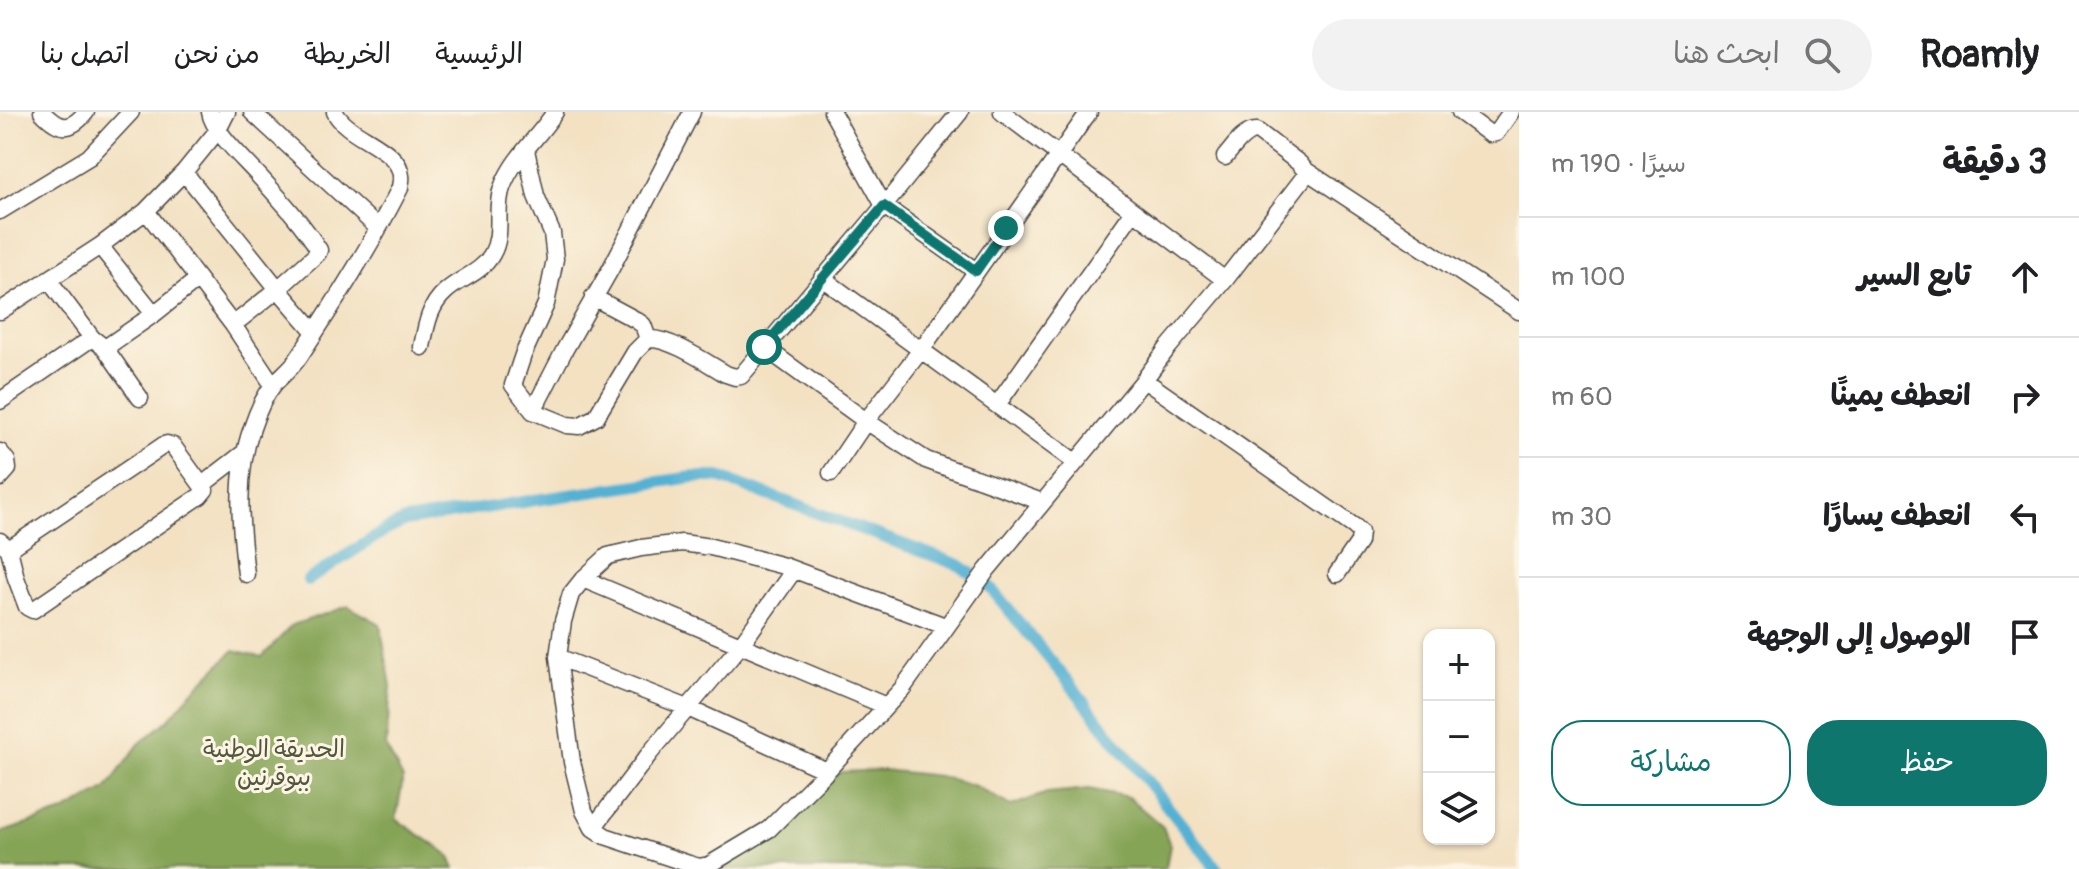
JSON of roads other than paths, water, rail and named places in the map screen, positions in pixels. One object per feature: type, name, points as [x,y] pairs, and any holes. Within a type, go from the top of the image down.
[{"type":"street","points":[[42,112],[51,122],[67,127],[77,123],[86,112]]},
{"type":"street","points":[[0,211],[89,157],[131,112]]},
{"type":"street","points":[[210,112],[218,130],[318,248],[318,253],[233,325]]},
{"type":"street","points":[[0,311],[100,246],[146,211],[184,172],[218,130],[227,112]]},
{"type":"street","points":[[252,112],[378,228]]},
{"type":"street","points":[[246,574],[240,508],[241,478],[251,429],[273,385],[295,363],[350,278],[400,188],[402,173],[396,162],[339,121],[335,112]]},
{"type":"street","points":[[422,347],[430,313],[436,302],[448,290],[482,269],[495,249],[501,191],[526,150],[555,112]]},
{"type":"street","points":[[533,411],[692,112]]},
{"type":"street","points":[[526,150],[536,196],[555,244],[546,304],[513,382],[514,388],[533,411],[567,425],[579,426],[596,417],[635,352],[648,339],[655,338],[735,377],[741,376],[960,112]]},
{"type":"street","points":[[1002,112],[1225,280]]},
{"type":"street","points":[[831,473],[1089,112]]},
{"type":"street","points":[[1460,112],[1490,134],[1496,133],[1511,112]]},
{"type":"street","points":[[840,116],[884,206],[976,271]]},
{"type":"street","points":[[1225,157],[1246,134],[1257,131],[1305,170],[1519,311]]},
{"type":"street","points":[[945,626],[794,570],[711,547],[682,543],[608,556],[571,594],[558,657],[572,762],[584,811],[593,828],[605,836],[699,867],[709,865],[769,829],[902,689],[967,595],[1225,280],[1305,176],[1305,170]]},
{"type":"street","points":[[184,172],[315,332]]},
{"type":"street","points":[[146,211],[233,325],[273,385]]},
{"type":"street","points":[[997,405],[1133,212]]},
{"type":"street","points":[[100,246],[154,314]]},
{"type":"street","points":[[822,278],[1075,462]]},
{"type":"street","points":[[48,279],[140,398]]},
{"type":"street","points":[[0,401],[154,314],[198,279]]},
{"type":"street","points":[[593,297],[643,325],[648,339]]},
{"type":"street","points":[[764,347],[926,460],[1042,502]]},
{"type":"street","points":[[1144,380],[1360,532],[1359,542],[1337,574]]},
{"type":"street","points":[[167,444],[173,446],[205,490],[33,610],[27,607],[4,545],[167,444]]},
{"type":"street","points":[[0,452],[8,465],[0,478]]},
{"type":"street","points":[[202,485],[245,452]]},
{"type":"street","points":[[593,828],[650,753],[740,646],[794,570]]},
{"type":"street","points":[[583,579],[886,706]]},
{"type":"street","points":[[558,657],[688,708],[827,771]]},
{"type":"waterway","points":[[308,580],[405,521],[693,477],[719,477],[959,565],[988,585],[1217,869]]},
{"type":"park label","name":"الحديقة الوطنية ببوقرنين","points":[[274,763]]}]
